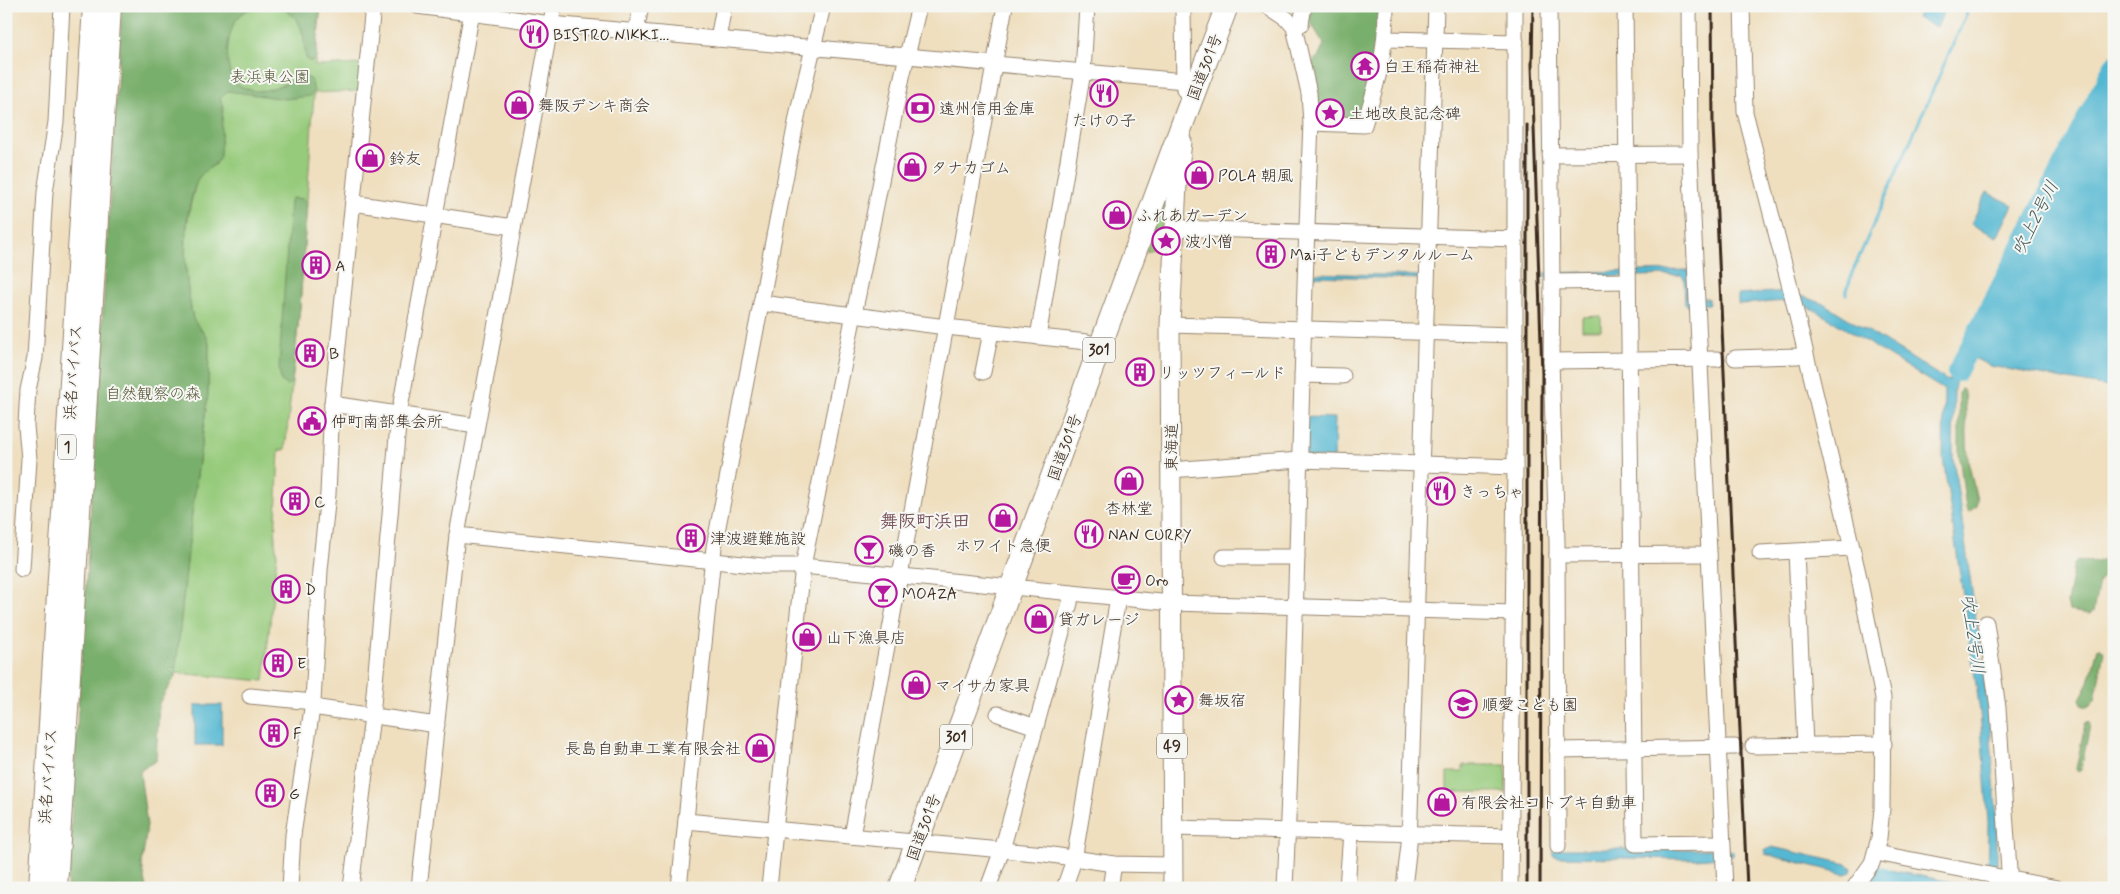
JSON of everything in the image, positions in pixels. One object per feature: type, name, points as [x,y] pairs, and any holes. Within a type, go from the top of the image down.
[{"type":"highway","name":"浜名バイパス","points":[[40,888],[94,6]]},
{"type":"highway","name":"浜名バイパス","points":[[56,888],[110,6]]},
{"type":"highway","name":"国道301号","points":[[900,888],[1186,114],[1190,84],[1227,6]]},
{"type":"main road","name":"東海道","points":[[1173,888],[1170,324],[1180,154],[1186,114]]},
{"type":"street","points":[[22,569],[29,459],[26,426],[28,390],[35,358],[45,192],[56,122],[62,6]]},
{"type":"street","points":[[290,888],[293,835],[313,704],[320,570],[328,494],[332,404],[373,6]]},
{"type":"street","points":[[417,6],[472,10],[551,24],[1083,72],[1190,84],[1183,6]]},
{"type":"street","points":[[419,888],[457,535],[554,6]]},
{"type":"street","points":[[636,31],[641,6]]},
{"type":"street","points":[[718,39],[724,6]]},
{"type":"street","points":[[679,888],[713,561],[799,108],[823,6]]},
{"type":"street","points":[[770,888],[803,566],[906,56],[919,6]]},
{"type":"street","points":[[852,836],[1005,6]]},
{"type":"street","points":[[1038,337],[1083,72],[1087,6]]},
{"type":"street","points":[[1268,6],[1287,19],[1294,27],[1309,93],[1311,123],[1285,888]]},
{"type":"street","points":[[1294,27],[1301,24],[1304,6]]},
{"type":"street","points":[[1311,123],[1364,125],[1380,74],[1386,38],[1386,6]]},
{"type":"street","points":[[1404,888],[1409,834],[1436,6]]},
{"type":"street","points":[[1510,888],[1516,335],[1515,6]]},
{"type":"street","points":[[1549,6],[1551,361],[1557,555],[1558,846]]},
{"type":"street","points":[[1625,6],[1635,844],[1722,850]]},
{"type":"street","points":[[1689,6],[1690,154],[1725,888]]},
{"type":"street","points":[[1742,6],[1744,106],[1852,548],[1882,689],[1884,706],[1882,814],[1876,853],[1868,872],[1854,888]]},
{"type":"street","points":[[351,888],[372,716],[399,414],[472,10]]},
{"type":"street","points":[[1386,38],[1516,42]]},
{"type":"street","points":[[1550,155],[1690,154]]},
{"type":"street","points":[[353,203],[513,227]]},
{"type":"street","points":[[1175,228],[1516,239]]},
{"type":"street","points":[[1552,277],[1628,276]]},
{"type":"street","points":[[761,304],[1087,342],[1101,347]]},
{"type":"street","points":[[1170,324],[1516,335]]},
{"type":"street","points":[[983,372],[991,332]]},
{"type":"street","points":[[1735,358],[1806,354]]},
{"type":"street","points":[[1551,361],[1718,359]]},
{"type":"street","points":[[1302,374],[1343,376]]},
{"type":"street","points":[[332,404],[476,426]]},
{"type":"street","points":[[1171,470],[1299,460],[1515,467]]},
{"type":"street","points":[[457,535],[763,566],[803,566],[1171,603],[1514,613]]},
{"type":"street","points":[[1760,553],[1852,548]]},
{"type":"street","points":[[1796,552],[1805,745]]},
{"type":"street","points":[[1557,555],[1709,554]]},
{"type":"street","points":[[1224,557],[1297,557]]},
{"type":"street","points":[[988,888],[1002,850],[1070,603],[1071,593]]},
{"type":"street","points":[[1064,888],[1074,860],[1118,598]]},
{"type":"street","points":[[1986,623],[1998,708],[2009,870],[2004,877]]},
{"type":"street","points":[[250,696],[313,704],[372,716],[437,725]]},
{"type":"street","points":[[998,714],[1036,727]]},
{"type":"street","points":[[1753,746],[1884,744]]},
{"type":"street","points":[[1557,750],[1736,746]]},
{"type":"street","points":[[686,821],[1002,850],[1114,864],[1172,865]]},
{"type":"street","points":[[1172,828],[1510,836]]},
{"type":"street","points":[[1347,888],[1351,832]]},
{"type":"street","points":[[1876,853],[2057,888]]},
{"type":"street","points":[[1110,888],[1114,864]]},
{"type":"green space","name":"自然観察の森","points":[[122,6],[260,6],[242,13],[232,28],[228,42],[228,66],[235,81],[246,89],[262,91],[305,77],[311,79],[314,91],[310,96],[285,99],[228,91],[220,99],[223,107],[220,156],[197,181],[188,215],[186,232],[187,285],[193,319],[209,344],[208,395],[192,513],[175,677],[159,703],[156,761],[141,769],[140,773],[147,825],[142,865],[147,888],[67,888]]},
{"type":"green space","name":"表浜東公園","points":[[230,6],[321,6],[315,66],[362,64],[359,91],[314,93],[300,307],[285,450],[279,450],[275,541],[277,555],[264,681],[175,673],[192,513],[208,394],[209,344],[193,319],[186,273],[187,226],[189,210],[199,175],[215,165]]},
{"type":"green space","points":[[273,6],[320,6],[316,58],[313,61],[308,61],[307,59],[303,34],[295,18],[286,10]]},
{"type":"green space","points":[[1308,6],[1381,6],[1383,38],[1361,120],[1324,118],[1319,113],[1311,63],[1319,56],[1324,44],[1309,20]]},
{"type":"green space","points":[[1166,188],[1172,190],[1169,251],[1160,248],[1159,252],[1152,249],[1145,251]]},
{"type":"green space","points":[[292,198],[303,199],[307,203],[300,307],[292,382],[287,386],[281,381],[279,367],[290,201]]},
{"type":"green space","points":[[1601,316],[1601,330],[1582,330],[1582,317]]},
{"type":"green space","points":[[1962,388],[1965,392],[1968,460],[1977,500],[1976,506],[1969,512],[1966,509],[1959,454],[1959,392]]},
{"type":"green space","points":[[2114,555],[2114,610],[2109,578],[2105,576],[2099,582],[2093,612],[2089,614],[2069,611],[2067,603],[2074,564],[2077,561],[2097,562]]},
{"type":"green space","points":[[2098,648],[2101,648],[2104,652],[2095,699],[2089,706],[2083,706],[2080,699],[2089,682]]},
{"type":"green space","points":[[2088,721],[2090,725],[2081,770],[2078,772],[2076,769],[2085,724]]},
{"type":"green space","points":[[1463,765],[1506,765],[1506,792],[1447,792],[1447,772],[1463,772]]},
{"type":"water","points":[[1922,6],[1946,7],[1937,27],[1917,18]]},
{"type":"water","points":[[2114,80],[2114,388],[1990,366],[1972,357],[2106,99]]},
{"type":"water","points":[[1987,192],[2013,205],[1997,237],[1971,224]]},
{"type":"water","points":[[1689,270],[1693,298],[1708,298],[1709,304],[1687,305],[1685,303],[1684,278],[1681,275],[1545,278],[1545,273]]},
{"type":"water","points":[[1311,273],[1422,276],[1422,279],[1311,276]]},
{"type":"water","points":[[1786,291],[1825,304],[1948,381],[1951,378],[1956,379],[1954,390],[1953,457],[1989,711],[1997,821],[1997,888],[1987,888],[1988,822],[1980,712],[1943,458],[1944,390],[1815,310],[1789,301],[1738,304],[1738,295]]},
{"type":"water","points":[[1305,417],[1335,418],[1334,458],[1306,457]]},
{"type":"water","points":[[195,705],[222,705],[222,745],[195,745]]},
{"type":"water","points":[[1772,847],[1847,864],[1852,868],[1851,872],[1845,874],[1765,854],[1765,850]]},
{"type":"water","points":[[1558,849],[1726,849],[1733,851],[1733,856],[1696,859],[1558,857],[1553,855],[1553,851]]},
{"type":"water","points":[[1884,869],[1984,888],[1881,888]]},
{"type":"waterway","points":[[1846,294],[1852,273],[1970,6]]},
{"type":"waterway","name":"吹上2号川","points":[[1957,372],[2114,65]]},
{"type":"waterway","points":[[1876,875],[1883,877],[1890,884],[1912,888]]},
{"type":"railway","points":[[1533,6],[1532,65],[1542,374],[1540,888]]},
{"type":"railway","points":[[1712,6],[1713,126],[1747,888]]},
{"type":"railway","points":[[1527,125],[1527,888]]},
{"type":"place","name":"BISTRO NIKKI...","points":[[534,34]]},
{"type":"place","name":"白王稲荷神社","points":[[1365,66]]},
{"type":"place","name":"たけの子","points":[[1104,93]]},
{"type":"place","name":"舞阪デンキ商会","points":[[519,105]]},
{"type":"place","name":"遠州信用金庫","points":[[920,108]]},
{"type":"place","name":"土地改良記念碑","points":[[1330,113]]},
{"type":"place","name":"鈴友","points":[[370,158]]},
{"type":"place","name":"タナカゴム","points":[[912,167]]},
{"type":"place","name":"POLA 朝風","points":[[1199,175]]},
{"type":"place","name":"ふれあガーデン","points":[[1117,215]]},
{"type":"place","name":"波小僧","points":[[1166,241]]},
{"type":"place","name":"Mai子どもデンタルルーム","points":[[1271,254]]},
{"type":"place","name":"A","points":[[316,265]]},
{"type":"place","name":"B","points":[[310,353]]},
{"type":"place","name":"リッツフィールド","points":[[1140,372]]},
{"type":"place","name":"仲町南部集会所","points":[[312,421]]},
{"type":"place","name":"杏林堂","points":[[1129,481]]},
{"type":"place","name":"きっちゃ","points":[[1441,491]]},
{"type":"place","name":"C","points":[[295,501]]},
{"type":"place","name":"ホワイト急便","points":[[1003,518]]},
{"type":"place","name":"NAN CURRY","points":[[1089,534]]},
{"type":"place","name":"津波避難施設","points":[[691,538]]},
{"type":"place","name":"磯の香","points":[[869,550]]},
{"type":"place","name":"Oro","points":[[1126,580]]},
{"type":"place","name":"D","points":[[286,589]]},
{"type":"place","name":"MOAZA","points":[[883,593]]},
{"type":"place","name":"貸ガレージ","points":[[1039,619]]},
{"type":"place","name":"山下漁具店","points":[[807,637]]},
{"type":"place","name":"E","points":[[278,663]]},
{"type":"place","name":"マイサカ家具","points":[[916,685]]},
{"type":"place","name":"舞坂宿","points":[[1179,700]]},
{"type":"place","name":"順愛こども園","points":[[1463,704]]},
{"type":"place","name":"F","points":[[274,733]]},
{"type":"place","name":"長島自動車工業有限会社","points":[[760,748]]},
{"type":"place","name":"G","points":[[270,793]]},
{"type":"place","name":"有限会社コトブキ自動車","points":[[1442,802]]},
{"type":"district","name":"舞阪町浜田","points":[[925,521]]}]
